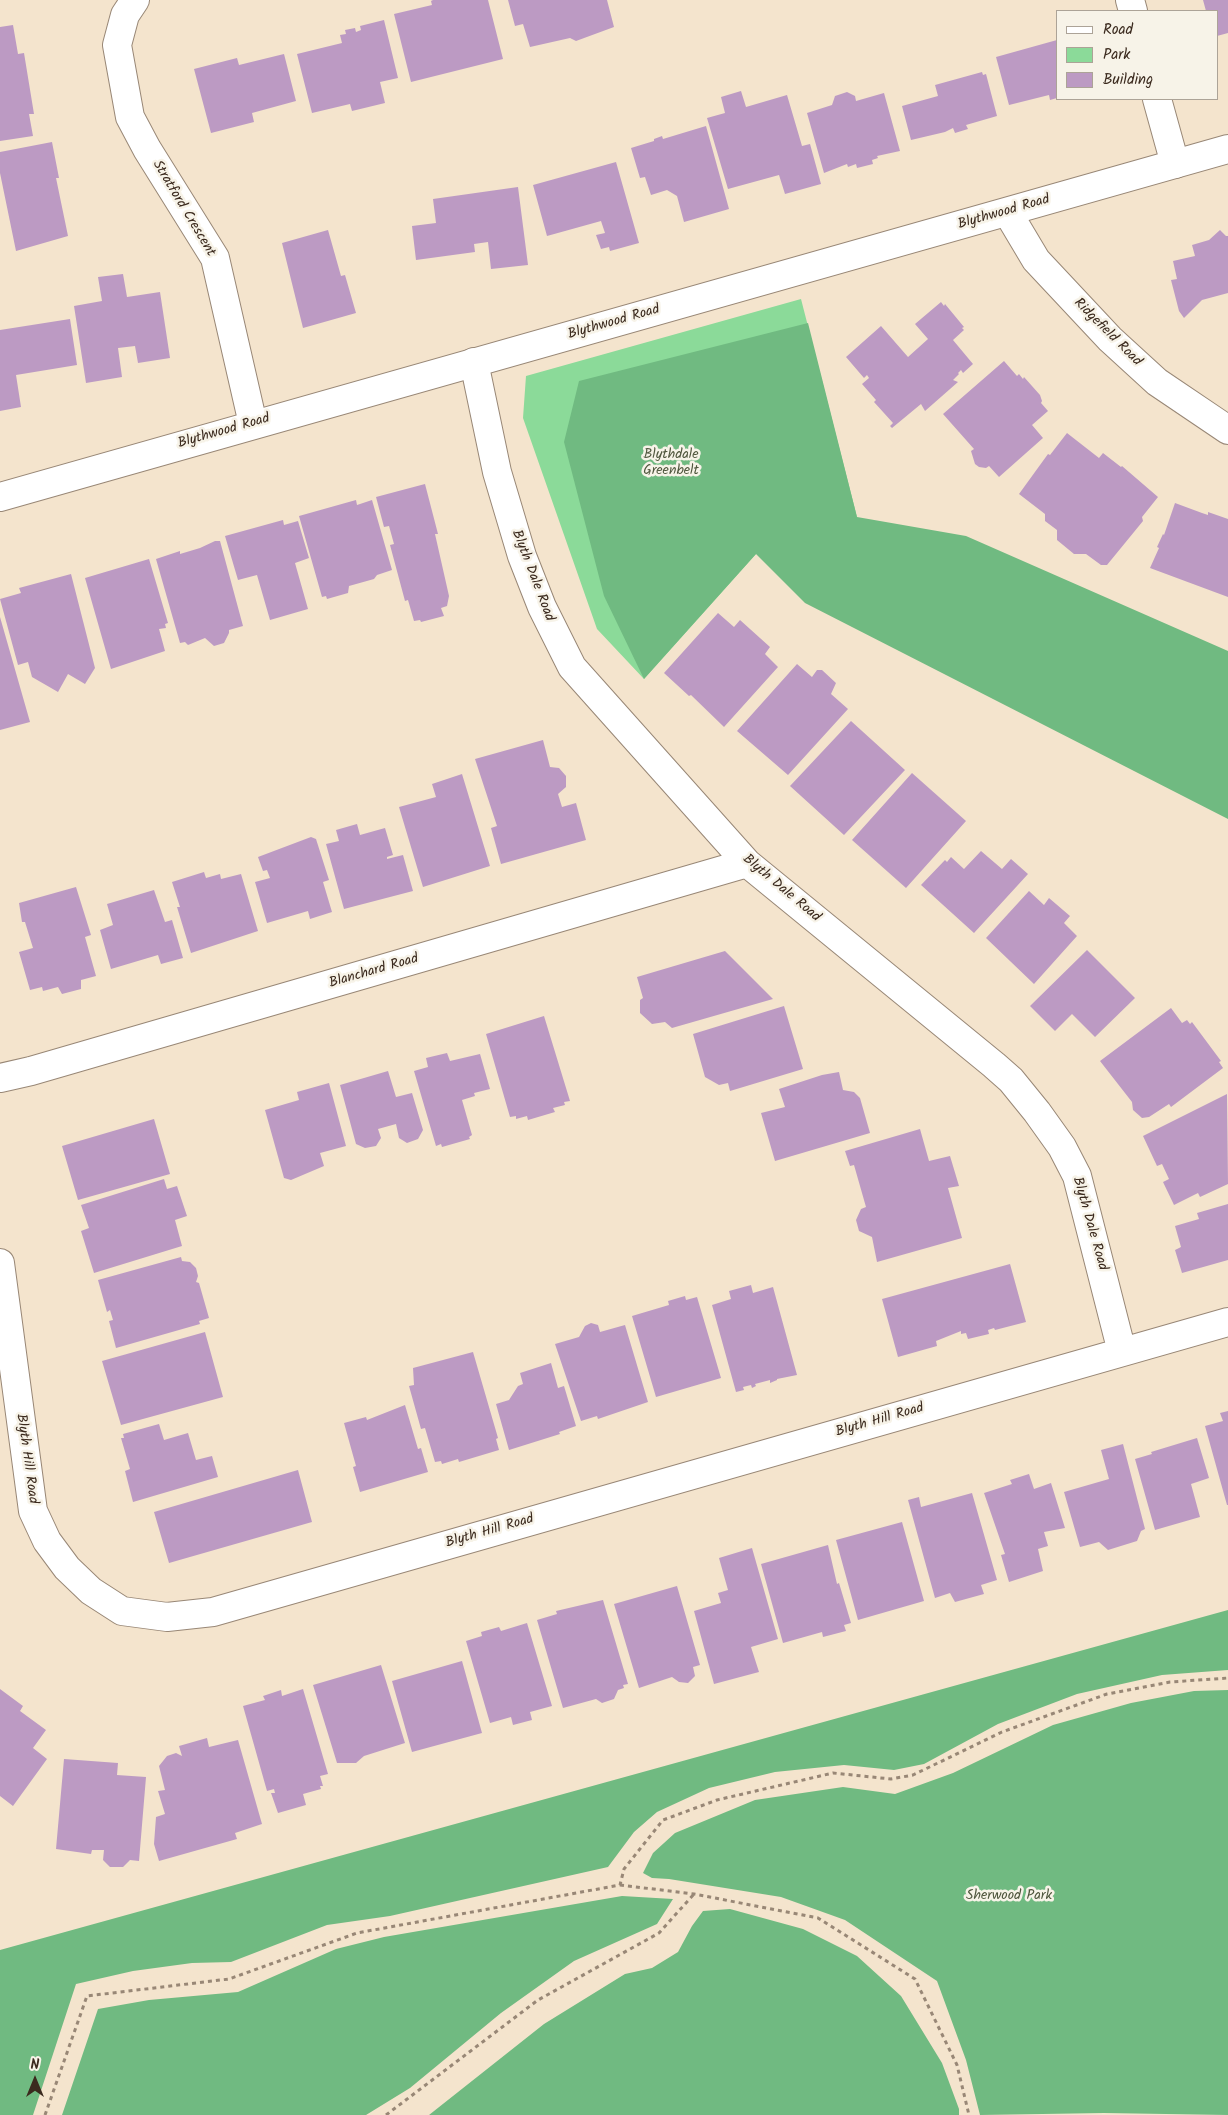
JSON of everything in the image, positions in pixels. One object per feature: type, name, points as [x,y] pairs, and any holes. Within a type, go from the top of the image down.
[{"type":"street","name":"Stratford Crescent","points":[[135,0],[124,15],[117,45],[130,117],[146,149],[215,258],[253,424]]},
{"type":"street","points":[[1157,100],[1175,164]]},
{"type":"street","name":"Blythwood Road","points":[[0,497],[253,424],[1008,213],[1228,149]]},
{"type":"street","name":"Ridgefield Road","points":[[1008,213],[1036,260],[1110,340],[1158,382],[1228,430]]},
{"type":"street","name":"Blyth Dale Road","points":[[474,362],[497,472],[522,556],[542,607],[572,666],[747,863],[994,1065],[1011,1080],[1037,1112],[1062,1147],[1077,1176],[1122,1352]]},
{"type":"street","name":"Blanchard Road","points":[[0,1078],[50,1066],[747,863]]},
{"type":"street","name":"Blyth Hill Road","points":[[0,1264],[33,1511],[46,1541],[66,1568],[91,1591],[122,1611],[167,1617],[213,1612],[1228,1322]]},
{"type":"path","points":[[620,1885],[624,1869],[664,1820],[716,1800],[833,1773],[891,1779],[913,1775],[1002,1732],[1107,1694],[1170,1682],[1228,1678]]},
{"type":"path","points":[[45,2115],[87,1996],[229,1979],[357,1932],[620,1885],[694,1894],[818,1918],[915,1979],[957,2065],[969,2115]]},
{"type":"path","points":[[386,2115],[538,2000],[659,1932],[694,1894]]},
{"type":"green space","name":"Blythdale Greenbelt","points":[[801,299],[857,517],[756,554],[644,679],[597,629],[523,418],[526,376]]},
{"type":"green space","points":[[808,323],[857,517],[966,536],[1228,651],[1228,819],[805,603],[756,554],[644,679],[604,596],[564,442],[579,381]]},
{"type":"green space","points":[[1228,1610],[1228,1670],[1162,1675],[1077,1694],[998,1724],[924,1764],[894,1770],[844,1765],[775,1772],[709,1788],[657,1812],[634,1832],[608,1867],[390,1916],[327,1925],[231,1962],[192,1963],[133,1971],[76,1984],[33,2115],[0,2115],[0,1950]]},
{"type":"green space","name":"Sherwood Park","points":[[1228,1690],[1228,2115],[1104,2113],[980,2115],[966,2060],[937,1981],[845,1920],[781,1897],[652,1878],[643,1873],[653,1853],[675,1833],[755,1800],[843,1787],[895,1794],[953,1773],[1053,1725],[1131,1703],[1194,1691]]},
{"type":"green space","points":[[622,1896],[673,1899],[657,1924],[574,1961],[501,2013],[410,2088],[366,2115],[62,2115],[98,2009],[149,2000],[238,1992],[336,1949],[384,1937]]},
{"type":"green space","points":[[730,1909],[803,1929],[857,1956],[901,1996],[942,2063],[959,2109],[959,2115],[429,2115],[544,2024],[625,1974],[652,1968],[678,1952],[692,1926],[703,1911]]},
{"type":"building","points":[[488,0],[503,59],[411,82],[394,14],[432,5],[431,1]]},
{"type":"building","points":[[508,0],[607,0],[614,27],[576,41],[570,38],[530,47],[523,24],[515,26]]},
{"type":"building","points":[[1203,0],[1228,0],[1228,33],[1218,36],[1218,10],[1206,10]]},
{"type":"building","points":[[384,20],[398,78],[380,82],[385,103],[352,111],[350,104],[312,113],[297,54],[342,43],[340,35],[346,34],[345,30],[355,28],[356,32],[361,30],[360,26]]},
{"type":"building","points":[[13,25],[18,54],[24,53],[34,114],[29,114],[33,136],[0,141],[0,27]]},
{"type":"building","points":[[1056,40],[1056,98],[1050,100],[1049,95],[1009,105],[996,57]]},
{"type":"building","points":[[284,54],[296,101],[252,113],[254,122],[211,133],[194,69],[237,58],[239,65]]},
{"type":"building","points":[[982,72],[983,75],[986,74],[997,116],[966,125],[968,129],[955,133],[953,128],[945,132],[911,140],[902,106],[938,96],[935,85]]},
{"type":"building","points":[[741,91],[746,107],[787,95],[802,146],[810,144],[821,184],[785,194],[779,175],[728,189],[707,118],[725,113],[721,97]]},
{"type":"building","points":[[847,92],[855,96],[856,101],[884,93],[900,151],[877,156],[878,158],[872,160],[873,164],[857,168],[856,164],[848,167],[847,164],[824,173],[807,113],[832,105],[835,96]]},
{"type":"building","points":[[706,126],[729,209],[684,222],[677,196],[667,190],[651,195],[645,177],[640,178],[631,148],[654,141],[654,139],[662,136],[663,139]]},
{"type":"building","points":[[52,142],[59,178],[56,178],[68,236],[16,251],[0,173],[0,152]]},
{"type":"building","points":[[616,162],[639,243],[610,251],[609,247],[601,249],[596,235],[605,233],[601,221],[547,236],[533,185]]},
{"type":"building","points":[[518,187],[528,265],[491,269],[488,242],[474,244],[475,252],[416,260],[412,226],[436,223],[433,199]]},
{"type":"building","points":[[328,230],[341,276],[345,275],[356,313],[303,328],[282,243]]},
{"type":"building","points":[[1220,230],[1228,236],[1228,293],[1202,300],[1184,318],[1179,311],[1171,280],[1177,279],[1173,261],[1195,256],[1192,245],[1209,240]]},
{"type":"building","points":[[123,274],[127,297],[160,292],[170,358],[138,363],[135,346],[118,348],[122,377],[86,383],[74,306],[102,301],[98,277]]},
{"type":"building","points":[[941,302],[944,306],[945,304],[964,327],[962,328],[964,330],[953,340],[973,364],[963,373],[961,370],[953,380],[958,382],[925,411],[921,404],[892,428],[890,426],[893,423],[874,402],[876,400],[862,384],[869,378],[867,375],[864,378],[846,357],[881,326],[908,357],[928,339],[915,324]]},
{"type":"building","points":[[70,319],[77,365],[16,375],[21,407],[0,411],[0,330]]},
{"type":"building","points":[[1004,361],[1017,376],[1019,374],[1023,379],[1024,377],[1040,395],[1041,403],[1048,411],[1032,425],[1043,438],[999,477],[989,466],[986,468],[979,467],[975,464],[971,451],[974,449],[943,414]]},
{"type":"building","points":[[1067,433],[1099,458],[1103,453],[1122,466],[1158,497],[1142,517],[1143,521],[1107,565],[1101,565],[1086,554],[1074,554],[1057,540],[1057,530],[1045,521],[1045,514],[1019,494],[1048,454],[1050,455]]},
{"type":"building","points":[[425,484],[438,534],[435,534],[449,596],[447,606],[441,608],[444,616],[421,622],[420,620],[414,621],[408,600],[405,601],[390,545],[394,544],[389,526],[384,527],[376,497]]},
{"type":"building","points":[[356,500],[357,505],[372,500],[392,570],[377,575],[374,579],[349,586],[348,593],[327,599],[326,596],[322,597],[299,516]]},
{"type":"building","points":[[1175,503],[1208,515],[1208,512],[1228,519],[1228,597],[1150,568]]},
{"type":"building","points":[[283,520],[284,525],[298,521],[309,558],[295,563],[308,609],[270,620],[257,575],[238,580],[225,536]]},
{"type":"building","points":[[215,541],[220,541],[243,626],[229,630],[224,643],[214,646],[205,638],[188,645],[185,642],[180,643],[156,559],[180,551],[180,554],[200,548]]},
{"type":"building","points":[[149,559],[168,623],[165,624],[166,628],[159,629],[165,651],[111,669],[85,578]]},
{"type":"building","points":[[71,574],[95,668],[85,684],[68,674],[58,692],[32,677],[28,662],[18,665],[0,599],[21,593],[19,588]]},
{"type":"building","points":[[718,613],[734,627],[740,620],[770,647],[765,654],[778,667],[724,727],[691,695],[689,696],[664,673]]},
{"type":"building","points":[[0,617],[30,722],[0,730]]},
{"type":"building","points":[[797,664],[812,677],[817,670],[822,670],[836,683],[831,694],[848,709],[788,775],[737,731]]},
{"type":"building","points":[[851,721],[905,770],[844,835],[790,786]]},
{"type":"building","points":[[543,740],[550,767],[559,768],[566,776],[566,787],[558,794],[562,807],[576,803],[586,840],[501,864],[491,828],[497,826],[475,759]]},
{"type":"building","points":[[912,773],[966,821],[906,888],[852,840]]},
{"type":"building","points":[[462,774],[490,866],[423,887],[399,807],[436,797],[432,784]]},
{"type":"building","points":[[357,824],[360,835],[385,828],[393,855],[387,857],[387,859],[403,855],[413,891],[344,909],[326,844],[339,841],[336,830]]},
{"type":"building","points":[[311,837],[316,839],[329,880],[323,882],[332,912],[310,919],[308,911],[267,923],[255,882],[270,878],[267,870],[263,871],[258,857]]},
{"type":"building","points":[[981,851],[1002,869],[1011,859],[1028,874],[974,933],[921,885],[945,860],[947,862],[951,857],[964,869]]},
{"type":"building","points":[[204,872],[206,878],[220,874],[221,879],[241,874],[258,931],[191,953],[177,907],[180,907],[172,882]]},
{"type":"building","points":[[76,887],[91,935],[85,937],[96,976],[81,980],[81,989],[62,994],[58,987],[43,991],[42,987],[30,990],[19,952],[33,948],[25,922],[22,922],[19,903]]},
{"type":"building","points":[[154,890],[165,922],[172,920],[183,958],[161,964],[158,955],[111,969],[100,930],[113,925],[107,904]]},
{"type":"building","points":[[1029,891],[1044,905],[1049,898],[1070,916],[1064,923],[1077,936],[1034,984],[986,938]]},
{"type":"building","points":[[1087,950],[1135,998],[1095,1037],[1072,1014],[1055,1031],[1030,1006]]},
{"type":"building","points":[[725,951],[773,999],[672,1028],[665,1022],[652,1024],[640,1013],[640,1000],[643,998],[637,977]]},
{"type":"building","points":[[784,1006],[803,1069],[730,1091],[728,1083],[719,1085],[705,1077],[693,1034]]},
{"type":"building","points":[[1171,1008],[1182,1023],[1187,1020],[1190,1024],[1192,1022],[1221,1061],[1219,1062],[1223,1068],[1171,1107],[1169,1104],[1149,1117],[1142,1118],[1133,1110],[1132,1102],[1100,1061]]},
{"type":"building","points":[[544,1016],[570,1101],[564,1102],[565,1105],[553,1108],[555,1112],[528,1120],[527,1116],[516,1119],[516,1116],[510,1117],[486,1034]]},
{"type":"building","points":[[447,1053],[450,1061],[480,1054],[490,1089],[474,1093],[475,1096],[462,1100],[472,1135],[469,1137],[470,1139],[442,1147],[441,1144],[436,1146],[414,1071],[428,1067],[426,1058]]},
{"type":"building","points":[[388,1071],[396,1097],[412,1093],[423,1130],[418,1139],[407,1143],[399,1138],[396,1124],[378,1129],[381,1138],[376,1146],[365,1148],[356,1144],[340,1085]]},
{"type":"building","points":[[839,1072],[843,1090],[854,1092],[860,1098],[870,1133],[775,1161],[761,1113],[785,1107],[779,1089],[822,1075]]},
{"type":"building","points":[[329,1083],[346,1146],[320,1153],[324,1166],[291,1180],[284,1178],[265,1110],[299,1100],[297,1092]]},
{"type":"building","points":[[1227,1094],[1228,1184],[1200,1197],[1198,1193],[1174,1205],[1163,1182],[1169,1179],[1162,1164],[1157,1166],[1143,1136]]},
{"type":"building","points":[[154,1119],[170,1174],[78,1200],[62,1146]]},
{"type":"building","points":[[920,1129],[929,1161],[950,1156],[959,1186],[948,1188],[962,1238],[877,1262],[872,1237],[859,1231],[856,1220],[861,1209],[866,1207],[854,1165],[850,1166],[845,1151]]},
{"type":"building","points":[[164,1179],[167,1189],[177,1186],[187,1216],[175,1220],[182,1246],[94,1273],[81,1231],[89,1228],[81,1205]]},
{"type":"building","points":[[1228,1204],[1228,1260],[1182,1273],[1175,1250],[1181,1247],[1175,1226],[1199,1219],[1197,1213]]},
{"type":"building","points":[[181,1257],[182,1261],[190,1262],[196,1268],[198,1276],[196,1282],[199,1283],[209,1318],[199,1321],[200,1324],[116,1348],[109,1321],[113,1320],[110,1310],[107,1312],[98,1280]]},
{"type":"building","points":[[1010,1264],[1026,1322],[995,1330],[994,1328],[988,1330],[989,1334],[968,1339],[966,1333],[961,1334],[961,1331],[936,1341],[937,1346],[898,1357],[882,1299]]},
{"type":"building","points":[[751,1285],[753,1293],[773,1287],[797,1375],[777,1379],[770,1383],[770,1380],[755,1384],[756,1386],[752,1388],[751,1385],[743,1387],[744,1390],[736,1392],[712,1305],[731,1299],[729,1291]]},
{"type":"building","points":[[685,1296],[686,1300],[697,1297],[721,1378],[656,1397],[632,1316],[669,1305],[668,1301]]},
{"type":"building","points":[[591,1323],[598,1325],[600,1332],[625,1325],[648,1402],[598,1419],[597,1416],[581,1421],[555,1344],[579,1337],[585,1326]]},
{"type":"building","points":[[205,1332],[223,1397],[121,1425],[102,1361]]},
{"type":"building","points":[[473,1352],[498,1438],[496,1439],[499,1450],[459,1462],[458,1459],[442,1464],[441,1461],[435,1462],[425,1428],[421,1429],[409,1386],[414,1385],[413,1368]]},
{"type":"building","points":[[551,1363],[558,1388],[564,1386],[576,1426],[559,1432],[560,1434],[509,1450],[496,1404],[509,1400],[518,1386],[523,1384],[520,1373]]},
{"type":"building","points":[[405,1405],[418,1449],[421,1448],[428,1472],[360,1492],[353,1467],[356,1466],[344,1423],[366,1417],[367,1420]]},
{"type":"building","points":[[1228,1411],[1227,1505],[1205,1426],[1223,1421],[1220,1413]]},
{"type":"building","points":[[159,1424],[164,1440],[188,1433],[196,1460],[212,1456],[218,1477],[133,1502],[125,1471],[130,1469],[121,1438],[124,1438],[123,1434]]},
{"type":"building","points":[[1197,1438],[1209,1478],[1191,1484],[1200,1517],[1155,1530],[1135,1459]]},
{"type":"building","points":[[1123,1444],[1145,1529],[1141,1531],[1137,1541],[1108,1550],[1099,1542],[1080,1547],[1064,1492],[1109,1479],[1101,1450]]},
{"type":"building","points":[[298,1470],[312,1522],[169,1563],[154,1512]]},
{"type":"building","points":[[1029,1474],[1034,1489],[1051,1483],[1065,1528],[1044,1532],[1048,1546],[1038,1549],[1043,1571],[1009,1582],[1001,1555],[1005,1554],[984,1493],[1012,1484],[1010,1480]]},
{"type":"building","points":[[972,1493],[997,1580],[981,1585],[984,1594],[955,1602],[950,1593],[935,1598],[908,1500],[919,1497],[921,1507]]},
{"type":"building","points":[[902,1522],[924,1601],[858,1620],[836,1540]]},
{"type":"building","points":[[828,1545],[837,1584],[839,1583],[851,1623],[844,1625],[846,1631],[823,1637],[822,1632],[783,1643],[761,1564]]},
{"type":"building","points":[[752,1548],[778,1639],[751,1647],[759,1672],[714,1684],[694,1611],[721,1603],[718,1593],[728,1590],[719,1558]]},
{"type":"building","points":[[677,1586],[700,1665],[693,1667],[695,1676],[688,1683],[679,1682],[672,1677],[639,1688],[614,1604]]},
{"type":"building","points":[[603,1600],[628,1684],[623,1685],[624,1688],[618,1690],[614,1699],[602,1703],[596,1699],[563,1708],[537,1620],[557,1614],[556,1611]]},
{"type":"building","points":[[527,1623],[552,1706],[530,1712],[532,1720],[513,1725],[511,1717],[490,1723],[466,1641],[482,1636],[481,1632],[499,1627],[501,1631]]},
{"type":"building","points":[[462,1661],[482,1733],[412,1752],[392,1681]]},
{"type":"building","points":[[381,1665],[405,1743],[364,1756],[356,1763],[337,1763],[313,1685]]},
{"type":"building","points":[[0,1689],[23,1706],[20,1711],[46,1730],[33,1748],[47,1759],[13,1806],[0,1796]]},
{"type":"building","points":[[303,1689],[328,1774],[320,1776],[323,1786],[320,1786],[321,1789],[303,1794],[306,1805],[278,1813],[271,1793],[275,1793],[274,1789],[267,1791],[243,1706],[265,1700],[263,1696],[281,1690],[282,1696]]},
{"type":"building","points":[[207,1738],[209,1747],[238,1740],[262,1824],[235,1833],[237,1839],[159,1861],[154,1844],[156,1817],[165,1814],[158,1791],[165,1790],[159,1766],[167,1756],[176,1753],[182,1756],[179,1746]]},
{"type":"building","points":[[64,1759],[118,1763],[117,1775],[146,1777],[139,1861],[130,1860],[123,1867],[110,1867],[103,1860],[104,1850],[92,1850],[91,1854],[56,1849]]}]
